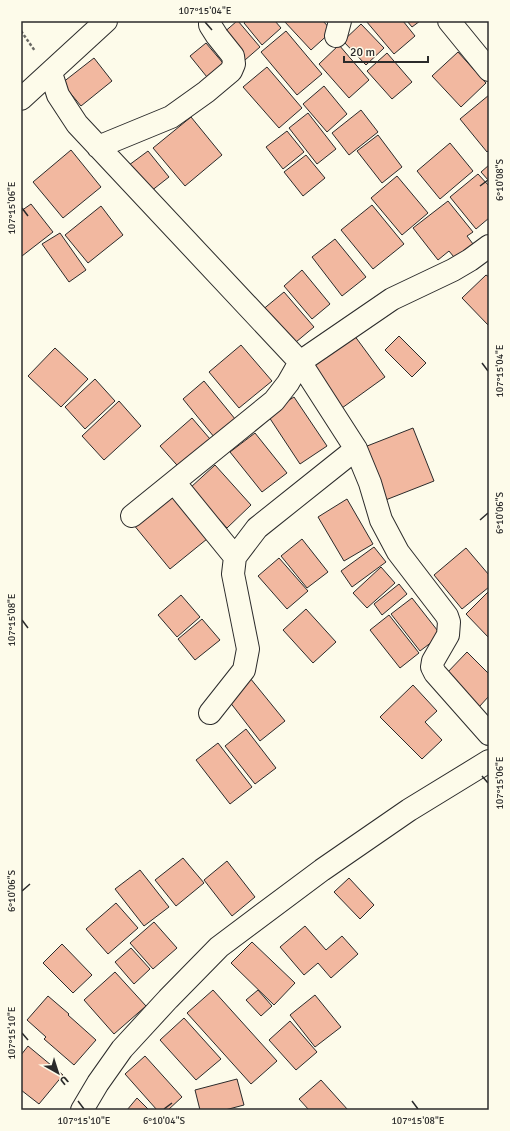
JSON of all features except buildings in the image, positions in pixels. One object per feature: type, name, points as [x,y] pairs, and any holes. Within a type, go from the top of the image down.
[{"type":"street","points":[[21,99],[106,21]]},
{"type":"street","points":[[98,147],[171,118],[231,71],[234,64],[233,56],[217,36],[210,25],[210,21]]},
{"type":"street","points":[[449,21],[489,70]]},
{"type":"street","points":[[50,73],[58,95],[77,124],[300,362],[356,448],[370,483],[381,520],[398,552],[447,616],[449,622],[448,635],[433,661],[432,667],[435,673],[489,734]]},
{"type":"street","points":[[132,516],[274,401],[288,383],[300,362],[392,299],[453,270],[489,246]]},
{"type":"street","points":[[210,713],[244,670],[248,649],[233,574],[235,557],[257,528],[356,448]]},
{"type":"street","points":[[174,482],[235,557]]},
{"type":"street","points":[[82,1110],[98,1083],[122,1049],[219,947],[328,866],[409,810],[489,761]]}]
